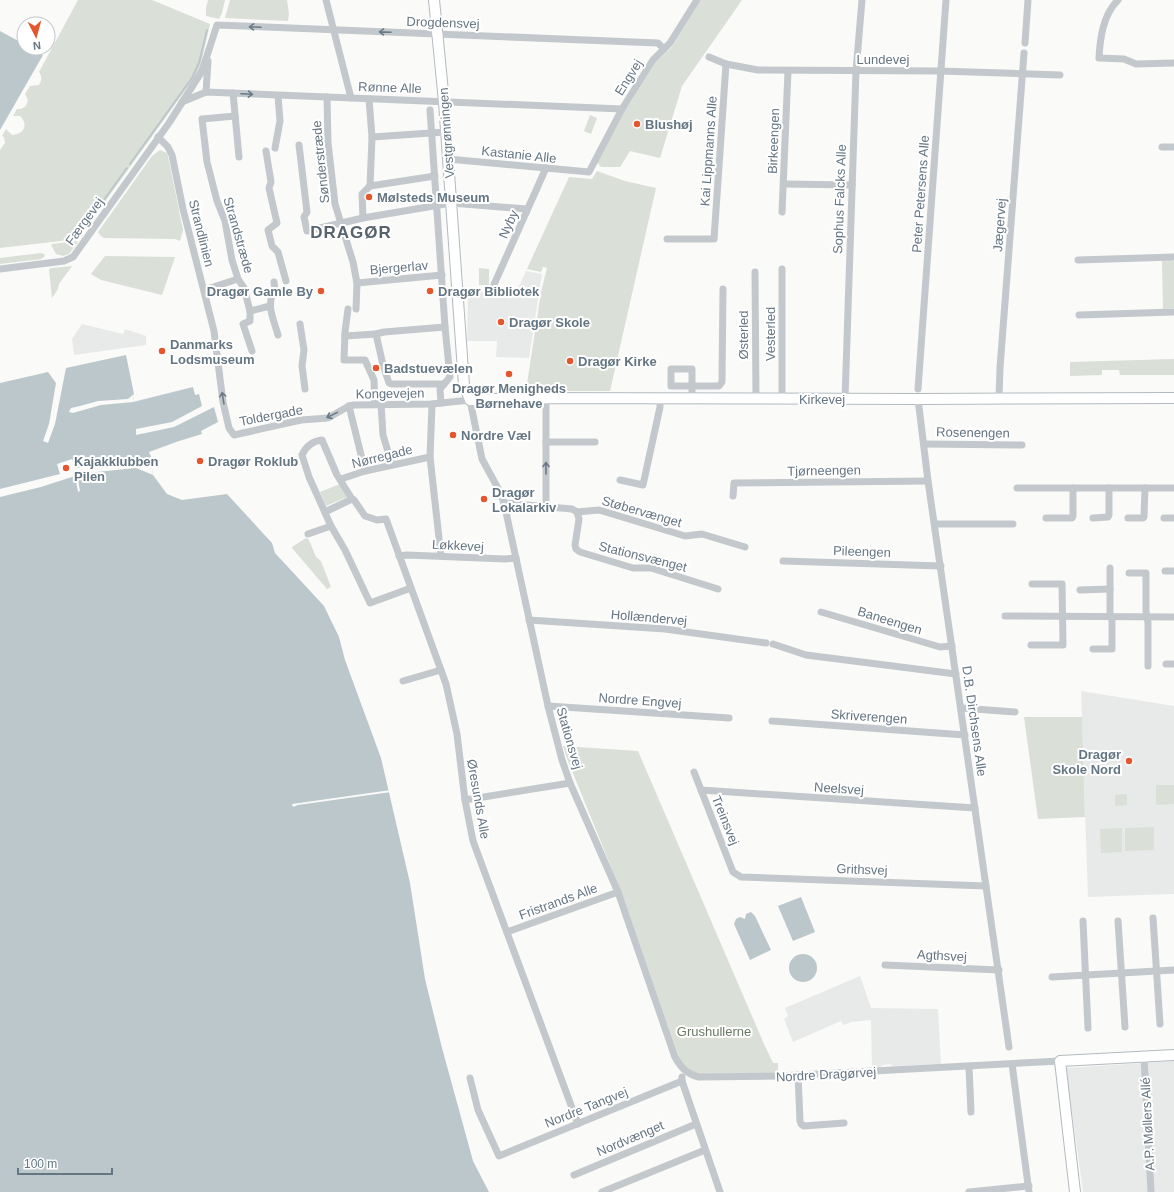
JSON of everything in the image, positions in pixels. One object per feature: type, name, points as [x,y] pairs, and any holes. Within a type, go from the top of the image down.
[{"type":"main road","name":"Vestgrønningen","points":[[434,0],[444,102],[464,384],[470,400]]},
{"type":"main road","name":"Vestgrønningen","points":[[438,33],[440,0]]},
{"type":"main road","name":"Kirkevej","points":[[470,400],[546,398],[845,399],[918,394],[999,398],[1174,398]]},
{"type":"main road","name":"Nordre Dragørvej","points":[[1060,1061],[1174,1055]]},
{"type":"main road","points":[[1060,1061],[1076,1192]]},
{"type":"street","points":[[326,0],[351,98]]},
{"type":"street","name":"Engvej","points":[[589,172],[622,109],[653,60],[670,43],[697,0]]},
{"type":"street","name":"Sophus Falcks Alle","points":[[845,399],[856,71],[862,0]]},
{"type":"street","name":"Peter Petersens Alle","points":[[918,394],[946,0]]},
{"type":"street","points":[[1025,43],[1028,0]]},
{"type":"street","points":[[1118,0],[1114,4],[1101,32],[1099,58],[1124,59],[1136,64],[1174,63]]},
{"type":"street","name":"Drogdensvej","points":[[209,53],[217,25],[658,43],[664,49]]},
{"type":"street","points":[[206,92],[209,53]]},
{"type":"street","points":[[158,137],[202,72],[209,53]]},
{"type":"street","name":"Jægervej","points":[[999,398],[1024,54]]},
{"type":"street","name":"Lundevej","points":[[709,57],[726,64],[758,70],[940,71],[1060,75]]},
{"type":"street","name":"Kai Lippmanns Alle","points":[[667,239],[714,239],[726,64]]},
{"type":"street","name":"Birkeengen","points":[[782,212],[788,71]]},
{"type":"street","name":"Rønne Alle","points":[[182,102],[206,92],[622,109]]},
{"type":"street","points":[[233,93],[239,157]]},
{"type":"street","points":[[276,148],[280,121],[278,96]]},
{"type":"street","name":"Sønderstræde","points":[[327,97],[328,143],[331,175],[335,204],[358,283],[356,309]]},
{"type":"street","points":[[369,99],[372,137],[370,186]]},
{"type":"street","name":"Vestgrønningen","points":[[430,110],[445,327],[450,377],[440,389],[441,403]]},
{"type":"street","name":"Strandstræde","points":[[235,116],[202,119],[207,162],[217,201],[225,221],[229,239],[228,246],[238,279],[244,288],[250,311]]},
{"type":"street","points":[[372,137],[446,132]]},
{"type":"street","name":"Strandlinien","points":[[158,137],[168,147],[172,155],[183,208],[214,331],[223,402],[229,428],[234,435]]},
{"type":"street","name":"Færgevej","points":[[0,269],[64,262],[73,257],[158,137]]},
{"type":"street","points":[[299,145],[307,212],[304,217],[307,230],[363,218],[450,203],[527,209]]},
{"type":"street","points":[[1162,147],[1174,147]]},
{"type":"street","points":[[266,151],[271,182],[269,188],[277,223],[268,230],[272,246],[278,252],[286,281]]},
{"type":"street","name":"Kastanie Alle","points":[[448,159],[589,172]]},
{"type":"street","name":"Nyby","points":[[492,289],[546,168]]},
{"type":"street","points":[[363,218],[362,194],[370,186],[435,176]]},
{"type":"street","points":[[784,184],[852,185]]},
{"type":"street","points":[[1078,260],[1174,258]]},
{"type":"street","name":"Vesterled","points":[[782,269],[782,399]]},
{"type":"street","name":"Østerled","points":[[755,272],[756,399]]},
{"type":"street","name":"Bjergerlav","points":[[358,283],[442,275]]},
{"type":"street","points":[[204,290],[238,279]]},
{"type":"street","points":[[274,282],[275,290],[271,296],[270,306],[278,335]]},
{"type":"street","points":[[692,398],[692,386],[719,386],[722,382],[723,289]]},
{"type":"street","points":[[252,351],[243,324],[250,321],[250,311],[270,306]]},
{"type":"street","points":[[348,309],[344,360],[365,360],[374,380],[383,435],[392,465]]},
{"type":"street","points":[[1078,315],[1174,312]]},
{"type":"street","points":[[300,324],[304,350],[302,366],[305,389]]},
{"type":"street","points":[[345,336],[445,327]]},
{"type":"street","points":[[376,334],[389,383],[444,384]]},
{"type":"street","name":"D.B. Dirchsens Alle","points":[[918,394],[928,481],[1009,1046]]},
{"type":"street","points":[[546,398],[546,507]]},
{"type":"street","points":[[620,480],[643,485],[660,407],[660,399]]},
{"type":"street","name":"Kongevejen","points":[[313,419],[328,418],[349,406],[378,404],[432,404],[470,400]]},
{"type":"street","name":"Stationsvej","points":[[470,400],[482,459],[500,492],[504,504],[548,706],[562,760],[570,783],[618,892],[675,1057],[685,1071]]},
{"type":"street","points":[[432,404],[430,457],[441,556]]},
{"type":"street","points":[[349,406],[365,471]]},
{"type":"street","name":"Toldergade","points":[[234,435],[272,425],[313,419]]},
{"type":"street","points":[[325,512],[352,499],[337,475],[322,440],[317,440],[308,446],[302,455],[309,477],[330,526],[345,550],[370,603],[411,588]]},
{"type":"street","points":[[546,442],[595,442]]},
{"type":"street","name":"Rosenengen","points":[[924,444],[1022,445]]},
{"type":"street","name":"Nørregade","points":[[340,479],[365,471],[430,457]]},
{"type":"street","name":"Tjørneengen","points":[[733,496],[734,483],[928,481]]},
{"type":"street","points":[[1017,488],[1174,488]]},
{"type":"street","points":[[1046,518],[1072,518],[1073,488]]},
{"type":"street","points":[[1093,518],[1108,518],[1109,488]]},
{"type":"street","points":[[1128,518],[1144,517],[1145,488]]},
{"type":"street","name":"Øresunds Alle","points":[[352,499],[365,516],[377,520],[386,519],[441,670],[450,700],[457,734],[465,800],[473,841],[578,1124]]},
{"type":"street","name":"Støbervænget","points":[[504,504],[572,509],[578,512],[599,510],[684,536],[702,534],[746,547]]},
{"type":"street","name":"Stationsvænget","points":[[578,512],[579,519],[575,545],[576,549],[580,552],[632,568],[651,568],[718,589]]},
{"type":"street","points":[[1164,518],[1174,518]]},
{"type":"street","points":[[935,524],[1013,524]]},
{"type":"street","points":[[308,534],[330,526]]},
{"type":"street","name":"Løkkevej","points":[[399,556],[516,558]]},
{"type":"street","name":"Pileengen","points":[[783,561],[941,566]]},
{"type":"street","points":[[1094,649],[1112,649],[1110,568]]},
{"type":"street","points":[[1165,571],[1174,571]]},
{"type":"street","points":[[1129,573],[1146,573],[1148,666]]},
{"type":"street","points":[[1031,645],[1064,645],[1062,584],[1032,584]]},
{"type":"street","points":[[1080,590],[1110,589]]},
{"type":"street","name":"Baneengen","points":[[821,612],[940,647],[952,646]]},
{"type":"street","points":[[1005,616],[1174,617]]},
{"type":"street","name":"Hollændervej","points":[[529,620],[665,629],[770,644],[806,655],[956,674]]},
{"type":"street","points":[[1166,664],[1174,664]]},
{"type":"street","points":[[403,680],[441,670]]},
{"type":"street","name":"Nordre Engvej","points":[[548,706],[729,718]]},
{"type":"street","points":[[961,708],[1015,712]]},
{"type":"street","name":"Skriverengen","points":[[772,721],[965,735]]},
{"type":"street","name":"Treinsvej","points":[[694,772],[733,872],[736,875]]},
{"type":"street","points":[[465,800],[570,783]]},
{"type":"street","name":"Neelsvej","points":[[701,790],[975,808]]},
{"type":"street","name":"Grithsvej","points":[[736,875],[741,877],[986,886]]},
{"type":"street","name":"Fristrands Alle","points":[[507,932],[618,892]]},
{"type":"street","points":[[1153,918],[1160,1024]]},
{"type":"street","points":[[1083,921],[1088,1028]]},
{"type":"street","points":[[1118,921],[1125,1027]]},
{"type":"street","name":"Agthsvej","points":[[885,965],[998,970]]},
{"type":"street","points":[[1052,977],[1174,970]]},
{"type":"street","name":"A.P. Møllers Allé","points":[[1144,1056],[1151,1192]]},
{"type":"street","name":"Nordre Dragørvej","points":[[685,1071],[695,1076],[704,1077],[798,1075],[1060,1061]]},
{"type":"street","points":[[969,1192],[1029,1189],[1012,1064]]},
{"type":"street","points":[[969,1066],[971,1112]]},
{"type":"street","points":[[685,1071],[682,1076],[682,1081],[720,1192]]},
{"type":"street","points":[[798,1075],[801,1124],[804,1126],[844,1124]]},
{"type":"street","name":"Nordre Tangvej","points":[[470,1078],[478,1110],[499,1156],[682,1081]]},
{"type":"street","name":"Nordvænget","points":[[574,1175],[696,1124]]},
{"type":"street","points":[[602,1192],[705,1150]]},
{"type":"shaded area","points":[[0,31],[16,40],[16,56],[42,56],[0,130]]},
{"type":"shaded area","name":"Dragør Skole","points":[[526,271],[542,274],[529,358],[496,357],[497,341],[467,341],[468,290],[493,292],[514,297]]},
{"type":"shaded area","points":[[82,324],[123,334],[125,329],[146,336],[146,345],[74,355],[72,339]]},
{"type":"shaded area","points":[[126,355],[134,394],[133,402],[193,387],[195,395],[199,394],[202,406],[172,422],[136,429],[136,435],[174,427],[214,407],[218,422],[201,431],[202,434],[149,452],[152,459],[140,460],[140,463],[152,469],[153,475],[167,494],[182,500],[227,494],[272,543],[275,553],[324,606],[339,637],[345,660],[381,758],[410,883],[425,979],[442,1048],[473,1161],[489,1192],[0,1192],[0,383],[48,372],[56,383],[49,424],[43,441],[48,443],[55,424],[66,368]]},
{"type":"shaded area","name":"Dragør Skole Nord","points":[[1081,691],[1174,706],[1174,894],[1088,897]]},
{"type":"shaded area","points":[[801,897],[815,932],[793,941],[778,906]]},
{"type":"shaded area","points":[[751,912],[755,916],[771,950],[750,960],[734,924],[736,919],[740,917],[745,919],[746,914]]},
{"type":"shaded area","points":[[803,954],[813,958],[817,968],[813,978],[803,982],[793,978],[789,968],[793,958]]},
{"type":"shaded area","points":[[860,976],[871,1008],[938,1009],[941,1064],[893,1066],[890,1064],[880,1067],[872,1067],[871,1020],[852,1022],[843,1025],[841,1021],[793,1042],[784,1019],[788,1016],[785,1008]]},
{"type":"shaded area","points":[[1174,1061],[1174,1192],[1083,1192],[1066,1068]]},
{"type":"green space","points":[[78,0],[152,0],[210,24],[200,68],[194,78],[78,239],[0,248],[0,150],[5,143],[4,137],[2,136],[6,129],[12,135],[20,133],[24,128],[25,126],[23,119],[20,116],[13,116],[17,109],[21,109],[26,106],[28,100],[25,94],[30,86],[39,85],[41,75],[39,72],[48,56],[56,56],[56,41]]},
{"type":"green space","points":[[208,0],[225,0],[219,19],[206,16]]},
{"type":"green space","points":[[230,0],[287,0],[289,14],[288,21],[225,18]]},
{"type":"green space","points":[[701,0],[742,0],[682,86],[660,158],[630,151],[620,167],[601,167],[597,162],[623,114],[656,62],[672,47]]},
{"type":"green space","points":[[590,115],[597,118],[591,134],[584,131]]},
{"type":"green space","points":[[160,150],[167,153],[168,156],[183,230],[180,241],[175,239],[104,238],[98,232],[152,156]]},
{"type":"green space","name":"Dragør Kirke","points":[[597,171],[625,181],[656,188],[610,391],[528,391],[529,385],[527,384],[541,292],[547,268],[543,267],[541,272],[527,269],[569,177],[592,179]]},
{"type":"green space","points":[[78,242],[69,254],[63,256],[56,254],[51,245],[52,244]]},
{"type":"green space","points":[[41,253],[45,256],[41,259],[0,264],[0,258]]},
{"type":"green space","points":[[105,256],[175,257],[162,295],[101,280],[91,274]]},
{"type":"green space","points":[[1162,261],[1174,261],[1174,308],[1163,309]]},
{"type":"green space","points":[[72,266],[59,284],[58,289],[52,298],[49,269]]},
{"type":"green space","points":[[479,268],[489,269],[489,285],[479,285]]},
{"type":"green space","points":[[1174,359],[1174,375],[1120,375],[1119,370],[1102,370],[1102,375],[1070,376],[1070,362]]},
{"type":"green space","points":[[340,484],[347,497],[326,506],[320,492]]},
{"type":"green space","points":[[306,538],[309,540],[316,557],[321,561],[331,587],[327,589],[292,548]]},
{"type":"green space","points":[[1024,717],[1082,717],[1085,817],[1038,819]]},
{"type":"green space","name":"Grushullerne","points":[[563,746],[638,751],[764,1044],[773,1063],[778,1063],[778,1070],[776,1073],[700,1074],[688,1069],[680,1060],[624,899]]},
{"type":"green space","points":[[1156,785],[1174,785],[1174,804],[1156,805]]},
{"type":"green space","points":[[1127,794],[1127,805],[1115,806],[1115,795]]},
{"type":"green space","points":[[1154,827],[1154,850],[1125,851],[1125,828]]},
{"type":"green space","points":[[1122,828],[1122,852],[1101,853],[1100,829]]},
{"type":"pier","points":[[134,394],[133,402],[101,405],[73,413],[69,412],[71,408],[98,401],[128,399]]},
{"type":"pier","points":[[72,459],[76,468],[140,460],[140,463],[152,469],[153,475],[136,468],[77,474],[80,491],[78,492],[75,476],[41,487],[0,497],[0,489],[60,474],[57,464]]},
{"type":"pier","points":[[391,790],[391,792],[298,805],[293,807],[292,804]]},
{"type":"waterway","points":[[130,164],[192,78],[199,63],[207,30]]},
{"type":"waterway","points":[[85,226],[127,168]]},
{"type":"place","name":"Blushøj","points":[[637,124]]},
{"type":"place","name":"Mølsteds Museum","points":[[369,197]]},
{"type":"place","name":"Dragør Gamle By","points":[[321,291]]},
{"type":"place","name":"Dragør Bibliotek","points":[[430,291]]},
{"type":"place","name":"Dragør Skole","points":[[501,322]]},
{"type":"place","name":"Danmarks Lodsmuseum","points":[[162,351]]},
{"type":"place","name":"Dragør Kirke","points":[[570,361]]},
{"type":"place","name":"Badstuevælen","points":[[376,368]]},
{"type":"place","name":"Dragør Menigheds Børnehave","points":[[509,374]]},
{"type":"place","name":"Nordre Væl","points":[[453,435]]},
{"type":"place","name":"Dragør Roklub","points":[[200,461]]},
{"type":"place","name":"Kajakklubben Pilen","points":[[66,468]]},
{"type":"place","name":"Dragør Lokalarkiv","points":[[484,499]]},
{"type":"place","name":"Dragør Skole Nord","points":[[1129,761]]},
{"type":"district","name":"DRAGØR","points":[[351,232]]}]
